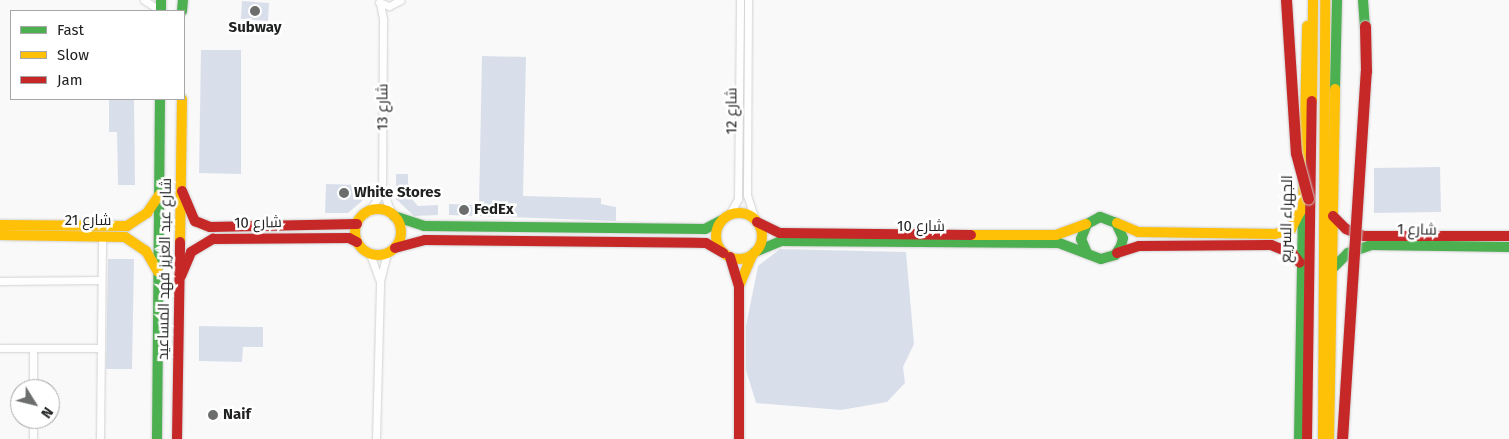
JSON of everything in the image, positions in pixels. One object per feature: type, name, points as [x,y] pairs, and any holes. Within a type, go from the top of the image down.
[{"type":"main road","points":[[1286,0],[1296,153],[1308,198]]},
{"type":"main road","name":"الجهراء السريع","points":[[1299,439],[1300,263],[1307,0]]},
{"type":"main road","name":"الجهراء السريع","points":[[1307,439],[1308,198],[1313,0]]},
{"type":"main road","points":[[1323,439],[1325,0]]},
{"type":"main road","points":[[1329,439],[1337,0]]},
{"type":"main road","points":[[1342,439],[1366,72],[1363,0]]},
{"type":"main road","name":"شارع عبد العزيز فهد المساعيد","points":[[157,439],[160,100]]},
{"type":"main road","points":[[175,100],[174,121],[181,138]]},
{"type":"main road","name":"شارع عبد العزيز فهد المساعيد","points":[[177,439],[182,100]]},
{"type":"main road","name":"شارع 10","points":[[182,191],[195,221],[210,227],[357,224]]},
{"type":"main road","name":"شارع 21","points":[[0,229],[128,226],[147,213],[159,195]]},
{"type":"main road","points":[[1300,263],[1293,254],[1271,245],[1139,246],[1101,259],[1087,253],[1081,239],[1087,224],[1100,217],[1138,232],[1275,234],[1291,229],[1301,210]]},
{"type":"main road","points":[[739,286],[753,253],[761,241],[756,221],[743,213],[726,218],[705,230],[424,226],[409,224],[393,215],[369,212],[357,224],[358,242],[370,254],[391,251],[425,240],[706,243],[726,255],[753,253]]},
{"type":"main road","points":[[391,251],[401,232],[393,215]]},
{"type":"main road","name":"شارع 1","points":[[1333,216],[1346,229],[1363,236],[1509,236]]},
{"type":"main road","points":[[726,218],[716,240],[726,255],[739,286],[739,439]]},
{"type":"main road","name":"شارع 10","points":[[756,221],[780,233],[1059,243],[1087,253]]},
{"type":"main road","points":[[1116,223],[1123,238],[1117,253]]},
{"type":"main road","name":"شارع 10","points":[[753,253],[781,241],[1056,235],[1087,224]]},
{"type":"main road","name":"شارع 21","points":[[0,229],[132,239],[146,251],[158,272]]},
{"type":"main road","name":"شارع 10","points":[[179,279],[191,252],[213,239],[349,238],[358,242]]},
{"type":"main road","name":"شارع 1","points":[[1332,269],[1348,253],[1371,245],[1509,247]]},
{"type":"street","points":[[144,0],[159,10]]},
{"type":"street","name":"شارع 12","points":[[726,218],[738,199],[740,0]]},
{"type":"street","name":"شارع 12","points":[[748,0],[747,195],[756,221]]},
{"type":"street","points":[[377,1],[400,1]]},
{"type":"street","name":"شارع 13","points":[[377,1],[383,24],[382,189],[393,215]]},
{"type":"street","points":[[383,24],[400,1]]},
{"type":"street","name":"شارع 13","points":[[369,212],[382,189]]},
{"type":"street","points":[[100,439],[102,237]]},
{"type":"street","points":[[376,439],[380,281],[391,251]]},
{"type":"street","points":[[370,254],[380,281]]},
{"type":"street","points":[[0,281],[101,280]]},
{"type":"street","points":[[0,348],[101,348]]},
{"type":"street","points":[[33,379],[34,348]]},
{"type":"building","name":"Subway","points":[[242,1],[269,3],[268,21],[241,19]]},
{"type":"building","points":[[201,50],[241,50],[241,174],[199,173]]},
{"type":"building","points":[[482,56],[526,57],[523,196],[601,198],[601,204],[616,207],[616,221],[449,215],[449,204],[479,205]]},
{"type":"building","points":[[109,100],[134,100],[135,185],[118,185],[117,132],[109,132]]},
{"type":"building","points":[[1440,167],[1441,212],[1374,213],[1374,168]]},
{"type":"building","points":[[396,174],[408,174],[408,195],[418,206],[438,205],[438,215],[414,216],[396,199]]},
{"type":"building","name":"White Stores","points":[[326,184],[362,185],[362,201],[348,213],[325,213]]},
{"type":"building","points":[[780,249],[906,252],[914,344],[903,367],[905,383],[887,402],[841,410],[756,403],[746,370],[746,326],[758,266]]},
{"type":"building","points":[[108,259],[134,259],[132,369],[106,369]]},
{"type":"building","points":[[199,326],[263,327],[263,347],[243,347],[242,362],[199,361]]},
{"type":"traffic: fast","points":[[161,0],[161,10]]},
{"type":"traffic: fast","points":[[182,10],[183,0]]},
{"type":"traffic: fast","points":[[1335,89],[1337,0]]},
{"type":"traffic: fast","points":[[1363,0],[1365,26]]},
{"type":"traffic: fast","points":[[157,439],[160,100]]},
{"type":"traffic: fast","points":[[1299,439],[1303,209]]},
{"type":"traffic: fast","points":[[394,216],[424,226],[705,229],[722,220]]},
{"type":"traffic: fast","points":[[755,252],[781,241],[1059,243],[1101,259],[1115,255],[1121,246],[1123,238],[1116,223],[1100,217],[1087,224],[1081,239],[1087,253]]},
{"type":"traffic: fast","points":[[1332,269],[1348,253],[1371,245],[1509,247]]},
{"type":"traffic: slow","points":[[1312,101],[1313,0]]},
{"type":"traffic: slow","points":[[1323,439],[1325,0]]},
{"type":"traffic: slow","points":[[1303,209],[1307,26]]},
{"type":"traffic: slow","points":[[1329,439],[1335,89]]},
{"type":"traffic: slow","points":[[180,242],[182,100]]},
{"type":"traffic: slow","points":[[0,225],[127,226],[147,213],[159,195]]},
{"type":"traffic: slow","points":[[378,209],[391,213],[397,219],[401,232],[397,245],[391,251],[378,255],[365,251],[359,245],[355,232],[359,219],[365,213],[378,209]]},
{"type":"traffic: slow","points":[[1117,223],[1138,232],[1275,234],[1291,229],[1301,210]]},
{"type":"traffic: slow","points":[[739,213],[752,217],[758,223],[762,236],[758,249],[752,255],[739,259],[726,255],[720,249],[716,236],[720,223],[726,217],[739,213]]},
{"type":"traffic: slow","points":[[971,235],[1056,235],[1086,224]]},
{"type":"traffic: slow","points":[[0,235],[125,237],[146,251],[158,272]]},
{"type":"traffic: slow","points":[[739,286],[752,255]]},
{"type":"traffic: jam","points":[[1286,0],[1296,153],[1308,198]]},
{"type":"traffic: jam","points":[[1342,439],[1366,71],[1365,26]]},
{"type":"traffic: jam","points":[[1307,439],[1312,101]]},
{"type":"traffic: jam","points":[[182,191],[195,221],[210,227],[357,224]]},
{"type":"traffic: jam","points":[[1333,216],[1346,229],[1363,236],[1509,236]]},
{"type":"traffic: jam","points":[[757,222],[780,233],[971,235]]},
{"type":"traffic: jam","points":[[181,276],[191,252],[213,239],[349,238],[357,242]]},
{"type":"traffic: jam","points":[[395,248],[425,240],[706,243],[723,253]]},
{"type":"traffic: jam","points":[[177,439],[180,242]]},
{"type":"traffic: jam","points":[[1117,253],[1139,246],[1271,245],[1293,254],[1300,263]]},
{"type":"traffic: jam","points":[[730,257],[739,286],[739,439]]},
{"type":"place","name":"Subway","points":[[255,11]]},
{"type":"place","name":"White Stores","points":[[344,193]]},
{"type":"place","name":"FedEx","points":[[464,210]]},
{"type":"place","name":"Naif","points":[[213,415]]}]
